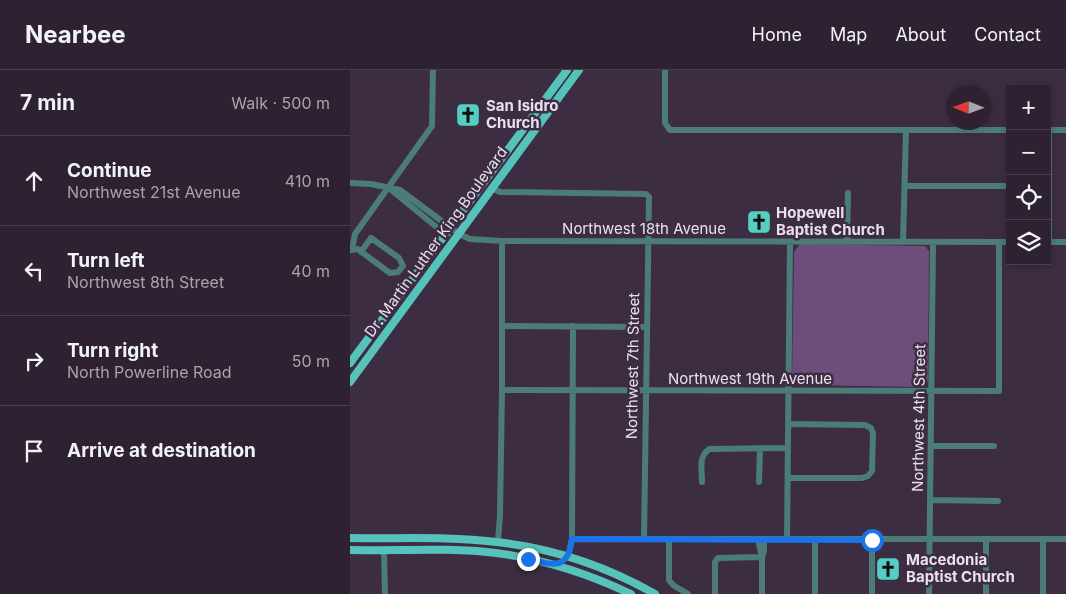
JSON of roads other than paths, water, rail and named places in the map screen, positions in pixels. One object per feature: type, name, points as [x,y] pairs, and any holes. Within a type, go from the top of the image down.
[{"type":"main road","name":"Dr. Martin Luther King Boulevard","points":[[350,363],[567,70]]},
{"type":"main road","name":"Dr. Martin Luther King Boulevard","points":[[350,382],[578,70]]},
{"type":"main road","points":[[350,538],[454,539],[498,542],[530,547],[580,561],[617,575],[655,594]]},
{"type":"main road","points":[[384,551],[398,543],[411,539]]},
{"type":"main road","points":[[350,550],[495,553],[563,567],[631,594]]},
{"type":"main road","points":[[549,564],[561,562],[568,557]]},
{"type":"main road","points":[[563,567],[580,561]]},
{"type":"street","points":[[361,252],[371,238],[399,258],[403,266],[398,272],[390,273],[361,252],[358,249],[351,250],[355,234],[432,126],[433,70]]},
{"type":"street","points":[[665,70],[665,123],[674,130],[1006,130]]},
{"type":"street","points":[[903,242],[906,130]]},
{"type":"street","points":[[1051,130],[1066,130]]},
{"type":"street","points":[[350,184],[371,184],[389,188],[447,231],[459,234]]},
{"type":"street","points":[[906,186],[1006,186]]},
{"type":"street","name":"Northwest 7th Street","points":[[492,188],[500,192],[646,194],[649,197],[644,539]]},
{"type":"street","points":[[848,194],[848,242]]},
{"type":"street","name":"Northwest 18th Avenue","points":[[459,234],[470,239],[502,241],[1006,242]]},
{"type":"street","points":[[498,542],[502,390],[502,241]]},
{"type":"street","points":[[787,539],[790,242]]},
{"type":"street","name":"Northwest 4th Street","points":[[930,594],[934,242]]},
{"type":"street","name":"Northwest 19th Avenue","points":[[502,390],[998,391],[998,242]]},
{"type":"street","points":[[1051,242],[1066,242]]},
{"type":"street","points":[[502,326],[646,327]]},
{"type":"street","points":[[568,557],[572,539],[572,326]]},
{"type":"street","points":[[788,424],[865,425],[871,428],[873,434],[872,471],[868,476],[862,478],[788,478]]},
{"type":"street","points":[[931,446],[994,446]]},
{"type":"street","points":[[759,482],[760,448]]},
{"type":"street","points":[[702,482],[702,458],[703,454],[710,449],[788,448]]},
{"type":"street","points":[[930,500],[998,501]]},
{"type":"street","points":[[572,539],[1066,539]]},
{"type":"street","points":[[669,539],[669,580],[673,585],[688,594]]},
{"type":"street","points":[[761,539],[764,551],[762,557],[762,594]]},
{"type":"street","points":[[815,539],[815,594]]},
{"type":"street","points":[[1043,539],[1043,594]]},
{"type":"street","points":[[872,540],[872,594]]},
{"type":"street","points":[[986,540],[986,594]]},
{"type":"street","points":[[384,551],[385,594]]},
{"type":"street","points":[[715,594],[715,562],[718,558],[762,557]]},
{"type":"place","name":"San Isidro Church","points":[[468,115]]},
{"type":"place","name":"Hopewell Baptist Church","points":[[759,222]]},
{"type":"place","name":"Macedonia Baptist Church","points":[[888,569]]}]
